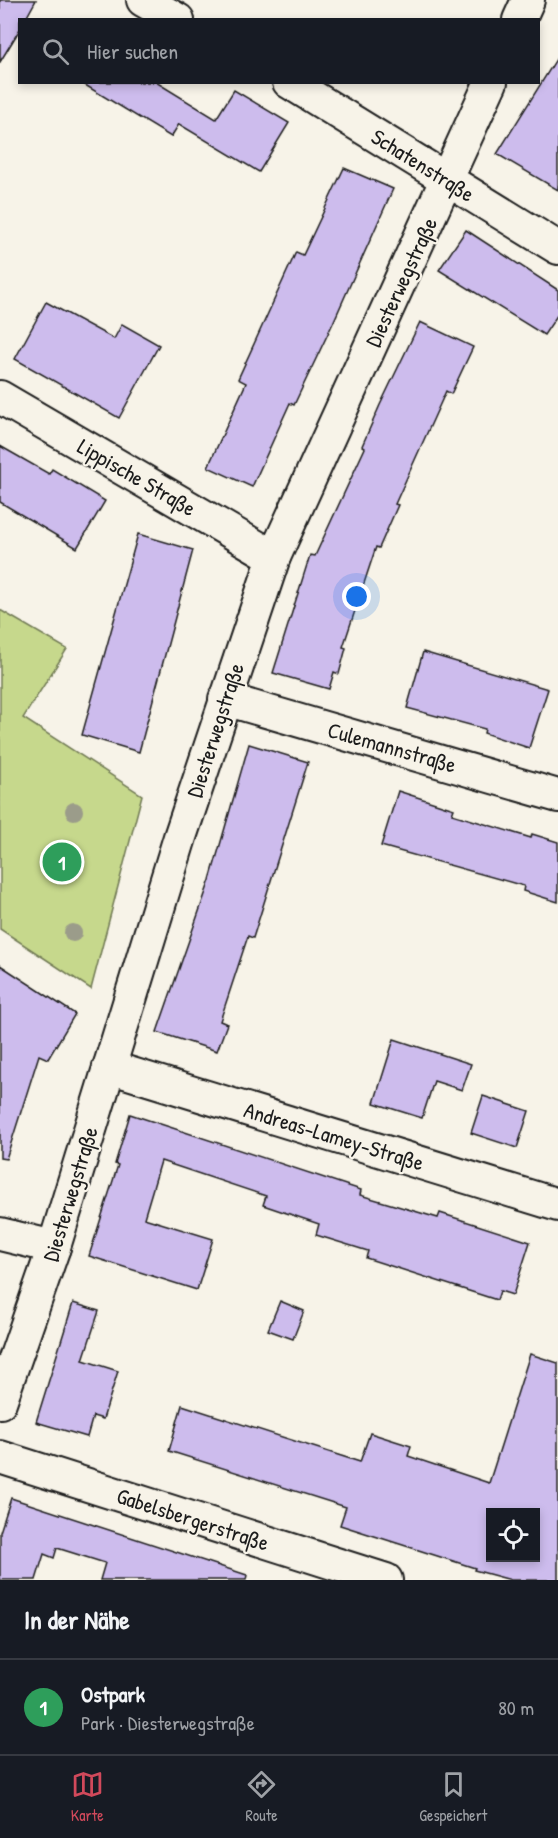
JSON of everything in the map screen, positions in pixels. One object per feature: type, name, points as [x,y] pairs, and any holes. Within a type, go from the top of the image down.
[{"type":"street","points":[[142,0],[174,18]]},
{"type":"street","points":[[520,18],[528,0]]},
{"type":"street","name":"Schatenstraße","points":[[292,84],[558,248]]},
{"type":"street","name":"Diesterwegstraße","points":[[0,1402],[54,1247],[225,699],[274,557],[490,84]]},
{"type":"street","name":"Lippische Straße","points":[[0,397],[274,557]]},
{"type":"street","name":"Culemannstraße","points":[[225,699],[558,796]]},
{"type":"street","name":"Andreas-Lamey-Straße","points":[[109,1066],[558,1205]]},
{"type":"street","points":[[0,1234],[54,1247]]},
{"type":"street","name":"Gabelsbergerstraße","points":[[0,1457],[386,1580]]},
{"type":"green space","points":[[0,610],[67,649],[23,718],[142,795],[91,989],[0,929]]},
{"type":"building","points":[[0,0],[36,0],[26,18],[18,18],[18,32],[0,62]]},
{"type":"building","points":[[558,56],[558,190],[497,154]]},
{"type":"building","points":[[83,84],[159,84],[216,119],[234,90],[289,123],[259,172],[179,124],[171,137]]},
{"type":"building","points":[[344,168],[393,189],[333,323],[294,405],[290,403],[252,487],[208,467],[246,383],[238,379],[296,252],[303,255]]},
{"type":"building","points":[[466,230],[558,290],[558,314],[544,335],[439,270]]},
{"type":"building","points":[[46,302],[114,339],[122,324],[159,345],[119,418],[15,359]]},
{"type":"building","points":[[420,322],[473,347],[451,394],[446,391],[395,504],[398,505],[379,548],[376,547],[343,647],[346,648],[339,674],[334,672],[329,689],[273,673],[310,555],[315,556],[365,448],[362,446],[380,405]]},
{"type":"building","points":[[0,446],[49,474],[52,469],[105,501],[77,548],[0,502]]},
{"type":"building","points":[[138,534],[193,550],[139,752],[82,735]]},
{"type":"building","points":[[423,652],[548,689],[529,748],[484,733],[485,729],[407,708]]},
{"type":"building","points":[[249,744],[308,762],[253,938],[248,936],[220,1021],[227,1024],[217,1051],[157,1032],[210,880]]},
{"type":"building","points":[[398,791],[454,809],[452,814],[531,838],[532,834],[558,842],[558,902],[523,891],[524,886],[381,846]]},
{"type":"building","points":[[0,965],[75,1014],[48,1059],[39,1055],[6,1159],[0,1158]]},
{"type":"building","points":[[394,1039],[471,1064],[462,1090],[434,1081],[422,1118],[374,1103]]},
{"type":"building","points":[[483,1096],[529,1111],[517,1148],[471,1133]]},
{"type":"building","points":[[130,1114],[361,1190],[360,1195],[438,1218],[440,1213],[530,1242],[513,1295],[500,1291],[497,1300],[366,1258],[368,1251],[316,1235],[319,1224],[263,1205],[266,1196],[161,1161],[144,1218],[213,1239],[197,1290],[89,1256],[118,1165],[115,1164]]},
{"type":"building","points":[[280,1301],[304,1311],[293,1339],[268,1330]]},
{"type":"building","points":[[73,1303],[99,1311],[83,1360],[118,1371],[103,1419],[93,1416],[87,1437],[36,1422]]},
{"type":"building","points":[[530,1354],[558,1363],[558,1580],[511,1580],[474,1570],[475,1568],[340,1525],[346,1507],[169,1451],[182,1405],[360,1462],[370,1433],[411,1446],[408,1456],[489,1483]]},
{"type":"building","points":[[11,1498],[247,1575],[246,1580],[100,1580],[105,1563],[57,1548],[54,1558],[44,1554],[36,1580],[0,1580],[0,1532]]},
{"type":"place","name":"Ostpark","points":[[62,862]]}]
